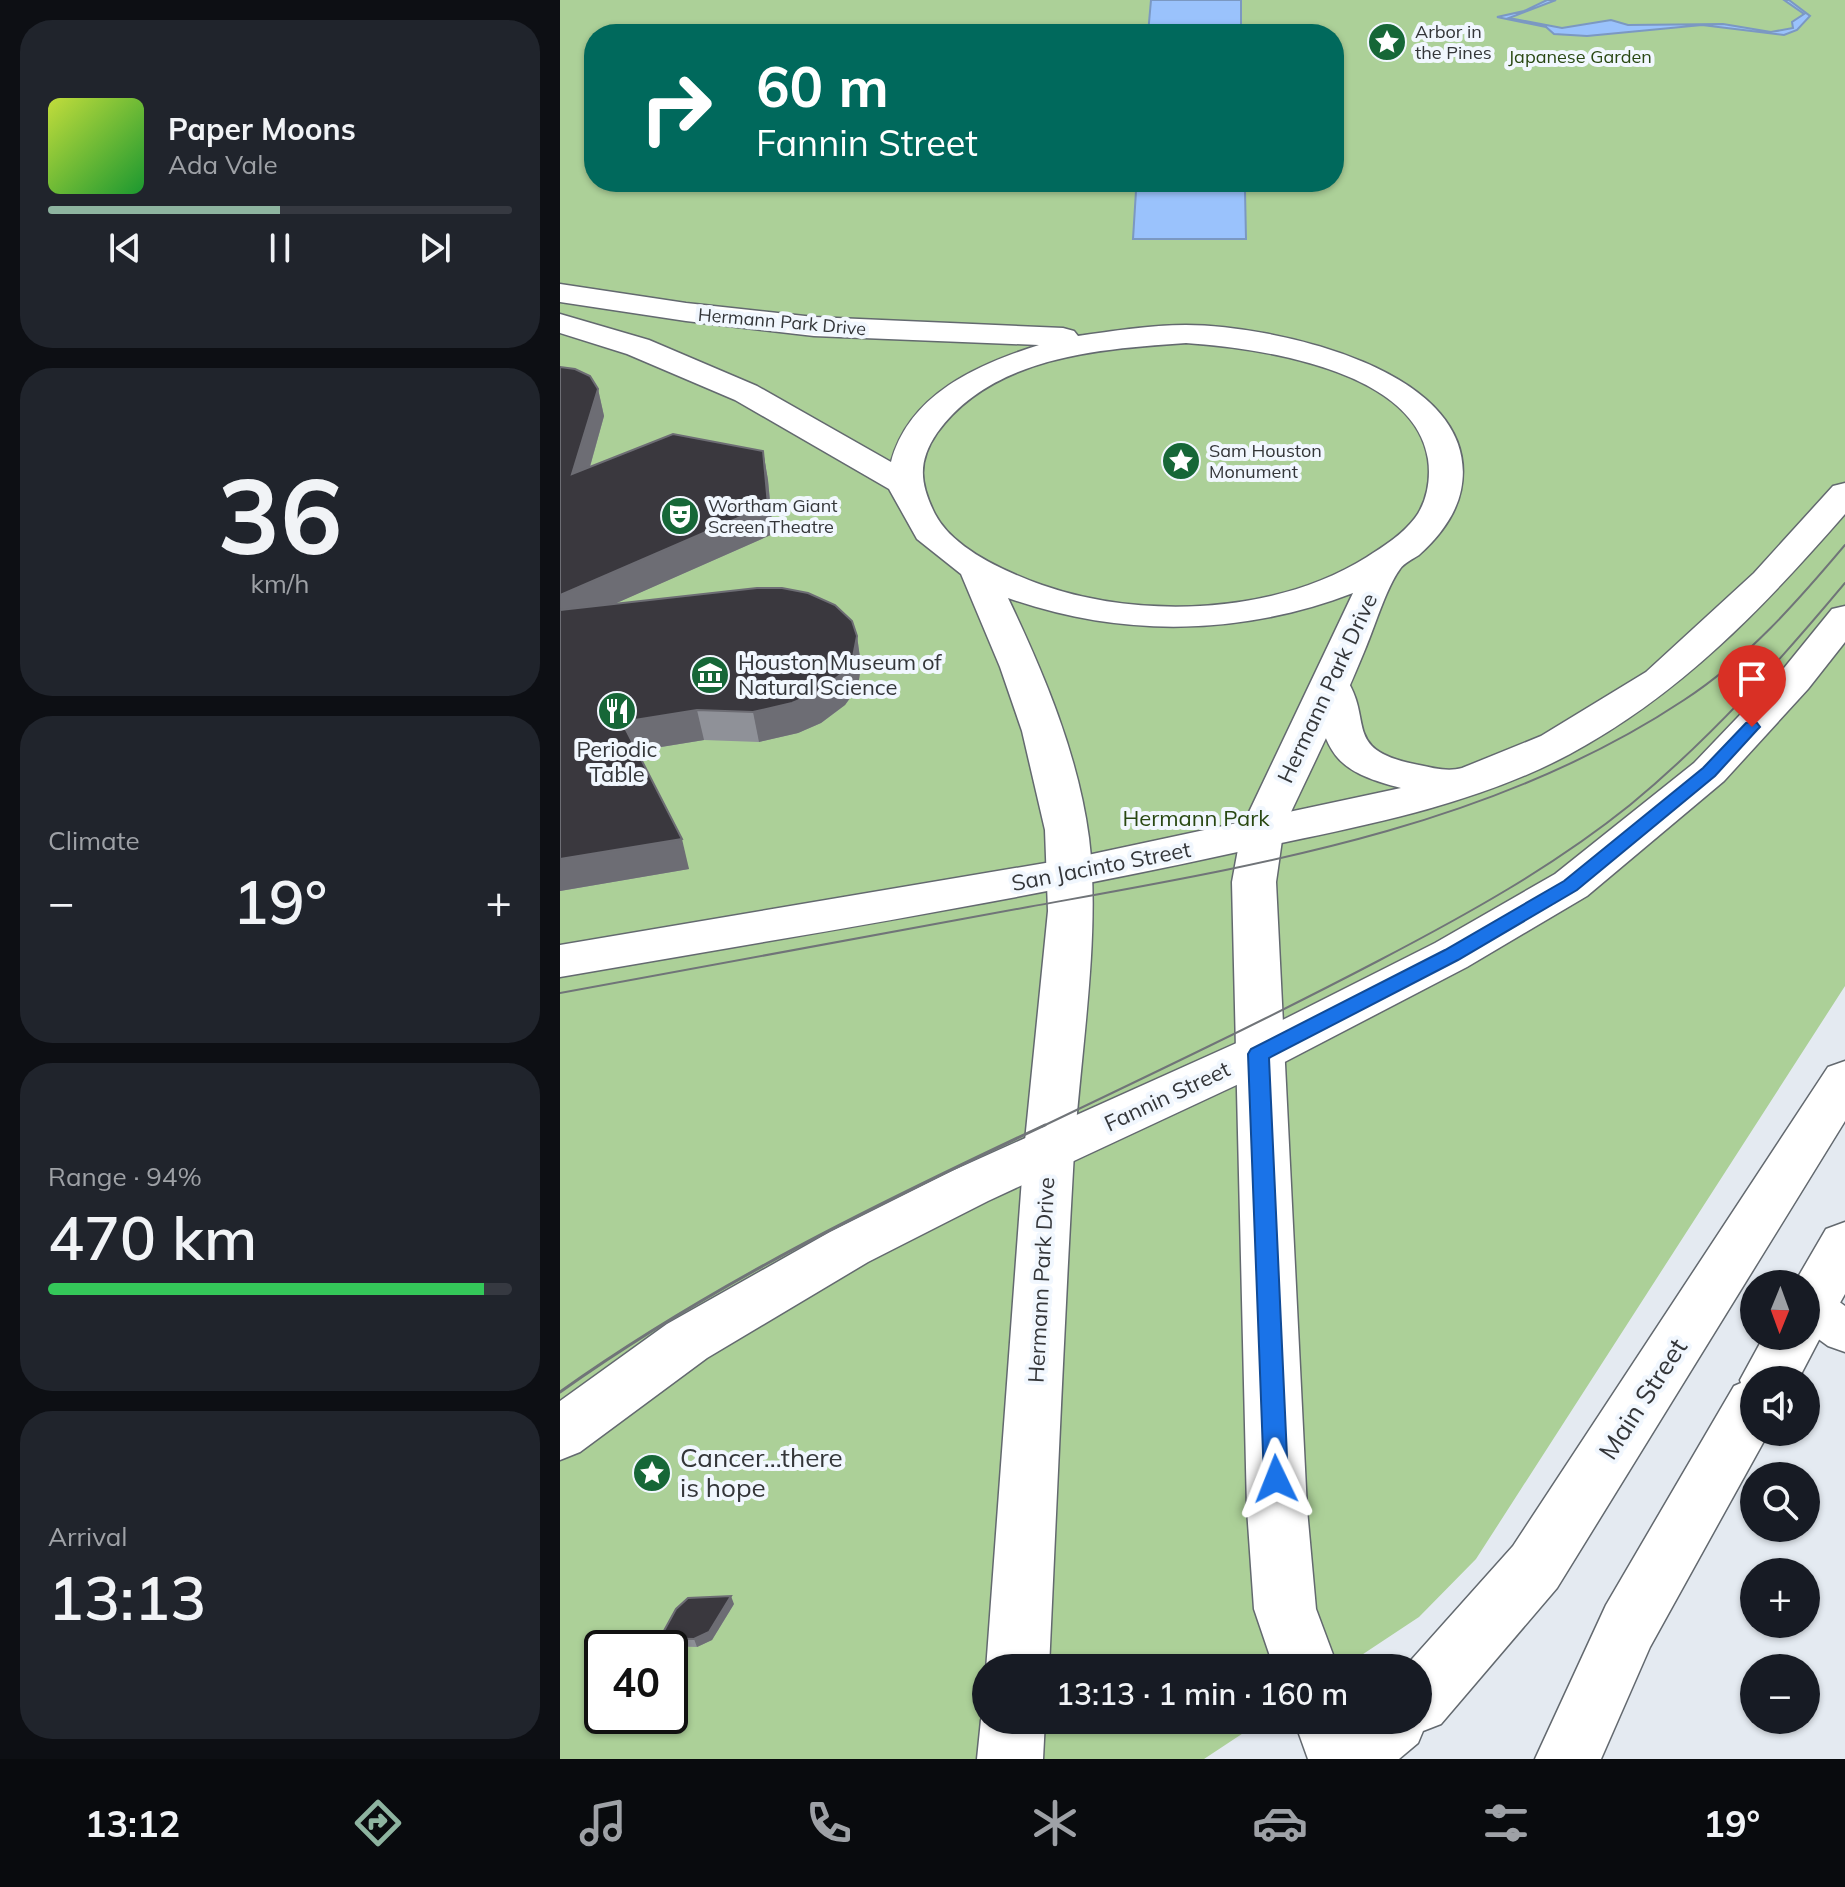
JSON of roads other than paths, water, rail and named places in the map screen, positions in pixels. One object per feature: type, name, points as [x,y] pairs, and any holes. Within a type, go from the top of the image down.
[{"type":"street","name":"Hermann Park Drive","points":[[560,293],[676,313],[796,325],[900,333],[1101,339]]},
{"type":"street","points":[[560,323],[638,347],[746,393],[905,484]]},
{"type":"street","points":[[1186,334],[1276,343],[1339,361],[1391,387],[1428,420],[1447,459],[1445,496],[1424,533],[1383,566],[1309,597],[1251,611],[1177,616],[1099,611],[1034,596],[979,573],[926,531],[905,484],[914,440],[946,401],[998,369],[1064,347],[1101,339],[1186,334]]},
{"type":"street","name":"San Jacinto Street","points":[[560,961],[1069,874],[1396,804],[1455,784],[1555,745],[1660,680],[1767,581],[1845,493]]},
{"type":"street","name":"Hermann Park Drive","points":[[1301,1654],[1285,1609],[1284,1595],[1258,1054],[1254,882],[1262,833],[1383,566]]},
{"type":"street","name":"Hermann Park Drive","points":[[979,573],[1009,640],[1047,744],[1066,831],[1069,874],[1070,911],[1049,1151],[1018,1654]]},
{"type":"street","name":"Fannin Street","points":[[560,1434],[687,1341],[849,1247],[970,1186],[1258,1054],[1451,955],[1571,885],[1709,772],[1794,681],[1845,617]]},
{"type":"street","points":[[1331,685],[1349,747],[1363,759],[1412,777],[1455,784]]},
{"type":"street","name":"Main Street","points":[[1432,1685],[1535,1567],[1845,1080]]},
{"type":"street","points":[[1820,1305],[1845,1244]]},
{"type":"street","points":[[1779,1366],[1791,1350]]},
{"type":"street","points":[[1568,1759],[1628,1626],[1740,1429]]},
{"type":"street","points":[[1010,1759],[1012,1734]]},
{"type":"street","points":[[1331,1734],[1341,1759]]},
{"type":"street","points":[[1347,1759],[1378,1734]]},
{"type":"water","points":[[1151,0],[1241,0],[1241,24],[1149,24]]},
{"type":"water","points":[[1547,0],[1556,0],[1509,18],[1562,28],[1611,20],[1628,25],[1723,24],[1771,32],[1793,28],[1792,22],[1804,14],[1784,0],[1789,0],[1810,16],[1797,30],[1784,35],[1702,25],[1587,36],[1554,34],[1546,27],[1497,17],[1524,11]]},
{"type":"water","points":[[1136,192],[1245,192],[1246,239],[1133,239]]},
{"type":"tram line","points":[[560,993],[1198,876],[1283,858],[1451,811],[1531,781],[1609,744],[1684,700],[1750,648],[1845,545]]},
{"type":"tram line","points":[[1041,1127],[1378,961],[1476,908],[1571,849],[1660,780],[1716,727],[1845,583]]},
{"type":"tram line","points":[[560,1392],[676,1316],[736,1281],[858,1216],[1045,1125]]},
{"type":"place","name":"Arbor in the Pines","points":[[1387,42]]},
{"type":"place","name":"Sam Houston Monument","points":[[1181,461]]},
{"type":"place","name":"Wortham Giant Screen Theatre","points":[[680,516]]},
{"type":"place","name":"Houston Museum of Natural Science","points":[[710,675]]},
{"type":"place","name":"Periodic Table","points":[[617,711]]},
{"type":"place","name":"Cancer...there is hope","points":[[652,1473]]},
{"type":"park label","name":"Japanese Garden","points":[[1580,57]]},
{"type":"park label","name":"Hermann Park","points":[[1196,818]]}]
